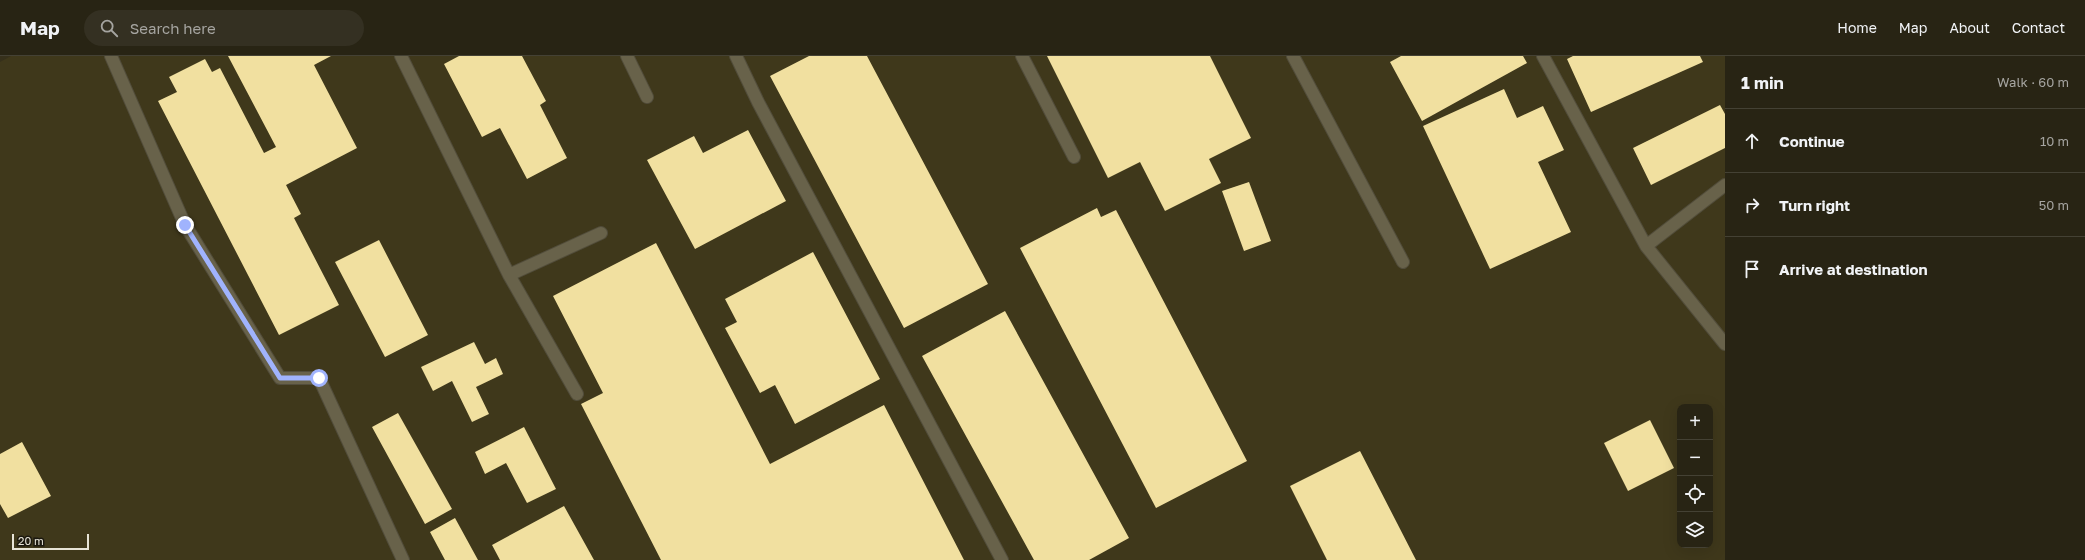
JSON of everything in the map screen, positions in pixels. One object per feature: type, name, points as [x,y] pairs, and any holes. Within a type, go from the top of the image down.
[{"type":"street","points":[[111,56],[185,225],[280,378],[319,378],[403,560]]},
{"type":"street","points":[[402,56],[510,275],[577,394]]},
{"type":"street","points":[[627,56],[647,97]]},
{"type":"street","points":[[736,56],[758,102],[1002,560]]},
{"type":"street","points":[[1022,56],[1074,157]]},
{"type":"street","points":[[1293,56],[1403,262]]},
{"type":"street","points":[[1543,56],[1646,246],[1725,344]]},
{"type":"street","points":[[1646,246],[1725,185]]},
{"type":"street","points":[[510,275],[601,233]]},
{"type":"shaded area","points":[[11,56],[1725,56],[1725,560],[0,560],[0,62]]},
{"type":"building","points":[[228,56],[331,56],[314,65],[357,148],[286,185],[301,214],[294,218],[339,305],[279,335],[158,101],[177,92],[169,77],[205,59],[212,72],[220,68],[264,153],[276,147]]},
{"type":"building","points":[[459,56],[522,56],[546,101],[540,105],[567,158],[527,179],[500,128],[482,137],[444,64]]},
{"type":"building","points":[[809,56],[867,56],[988,284],[904,328],[770,76]]},
{"type":"building","points":[[1047,56],[1210,56],[1251,138],[1209,159],[1221,183],[1165,211],[1140,162],[1108,178]]},
{"type":"building","points":[[1401,56],[1523,56],[1527,63],[1422,121],[1390,62]]},
{"type":"building","points":[[1573,56],[1700,56],[1703,62],[1591,112],[1567,59]]},
{"type":"building","points":[[1504,89],[1517,118],[1543,106],[1564,150],[1538,162],[1571,232],[1490,269],[1423,126]]},
{"type":"building","points":[[1720,105],[1725,114],[1725,148],[1651,185],[1633,148]]},
{"type":"building","points":[[748,130],[786,201],[695,249],[647,160],[694,136],[703,153]]},
{"type":"building","points":[[1249,182],[1271,241],[1244,251],[1222,191]]},
{"type":"building","points":[[1097,208],[1101,217],[1116,210],[1247,461],[1156,508],[1020,248]]},
{"type":"building","points":[[379,240],[428,335],[385,357],[335,262]]},
{"type":"building","points":[[656,243],[770,464],[884,405],[964,560],[661,560],[581,404],[603,393],[553,296]]},
{"type":"building","points":[[813,252],[880,379],[795,424],[775,385],[760,393],[725,328],[737,322],[725,299]]},
{"type":"building","points":[[1005,311],[1129,538],[1089,560],[1034,560],[922,356]]},
{"type":"building","points":[[474,342],[485,364],[496,358],[503,374],[476,387],[489,414],[472,422],[452,381],[433,391],[421,367]]},
{"type":"building","points":[[398,413],[452,509],[425,524],[372,427]]},
{"type":"building","points":[[1650,420],[1674,468],[1628,491],[1604,443]]},
{"type":"building","points":[[524,427],[556,489],[527,503],[506,463],[485,474],[475,452]]},
{"type":"building","points":[[22,442],[51,496],[8,518],[0,504],[0,454]]},
{"type":"building","points":[[1360,451],[1416,560],[1327,560],[1290,486]]},
{"type":"building","points":[[564,506],[594,560],[500,560],[492,545]]},
{"type":"building","points":[[455,518],[478,560],[445,560],[430,532]]},
{"type":"route","points":[[185,225],[280,378],[319,378]]}]
